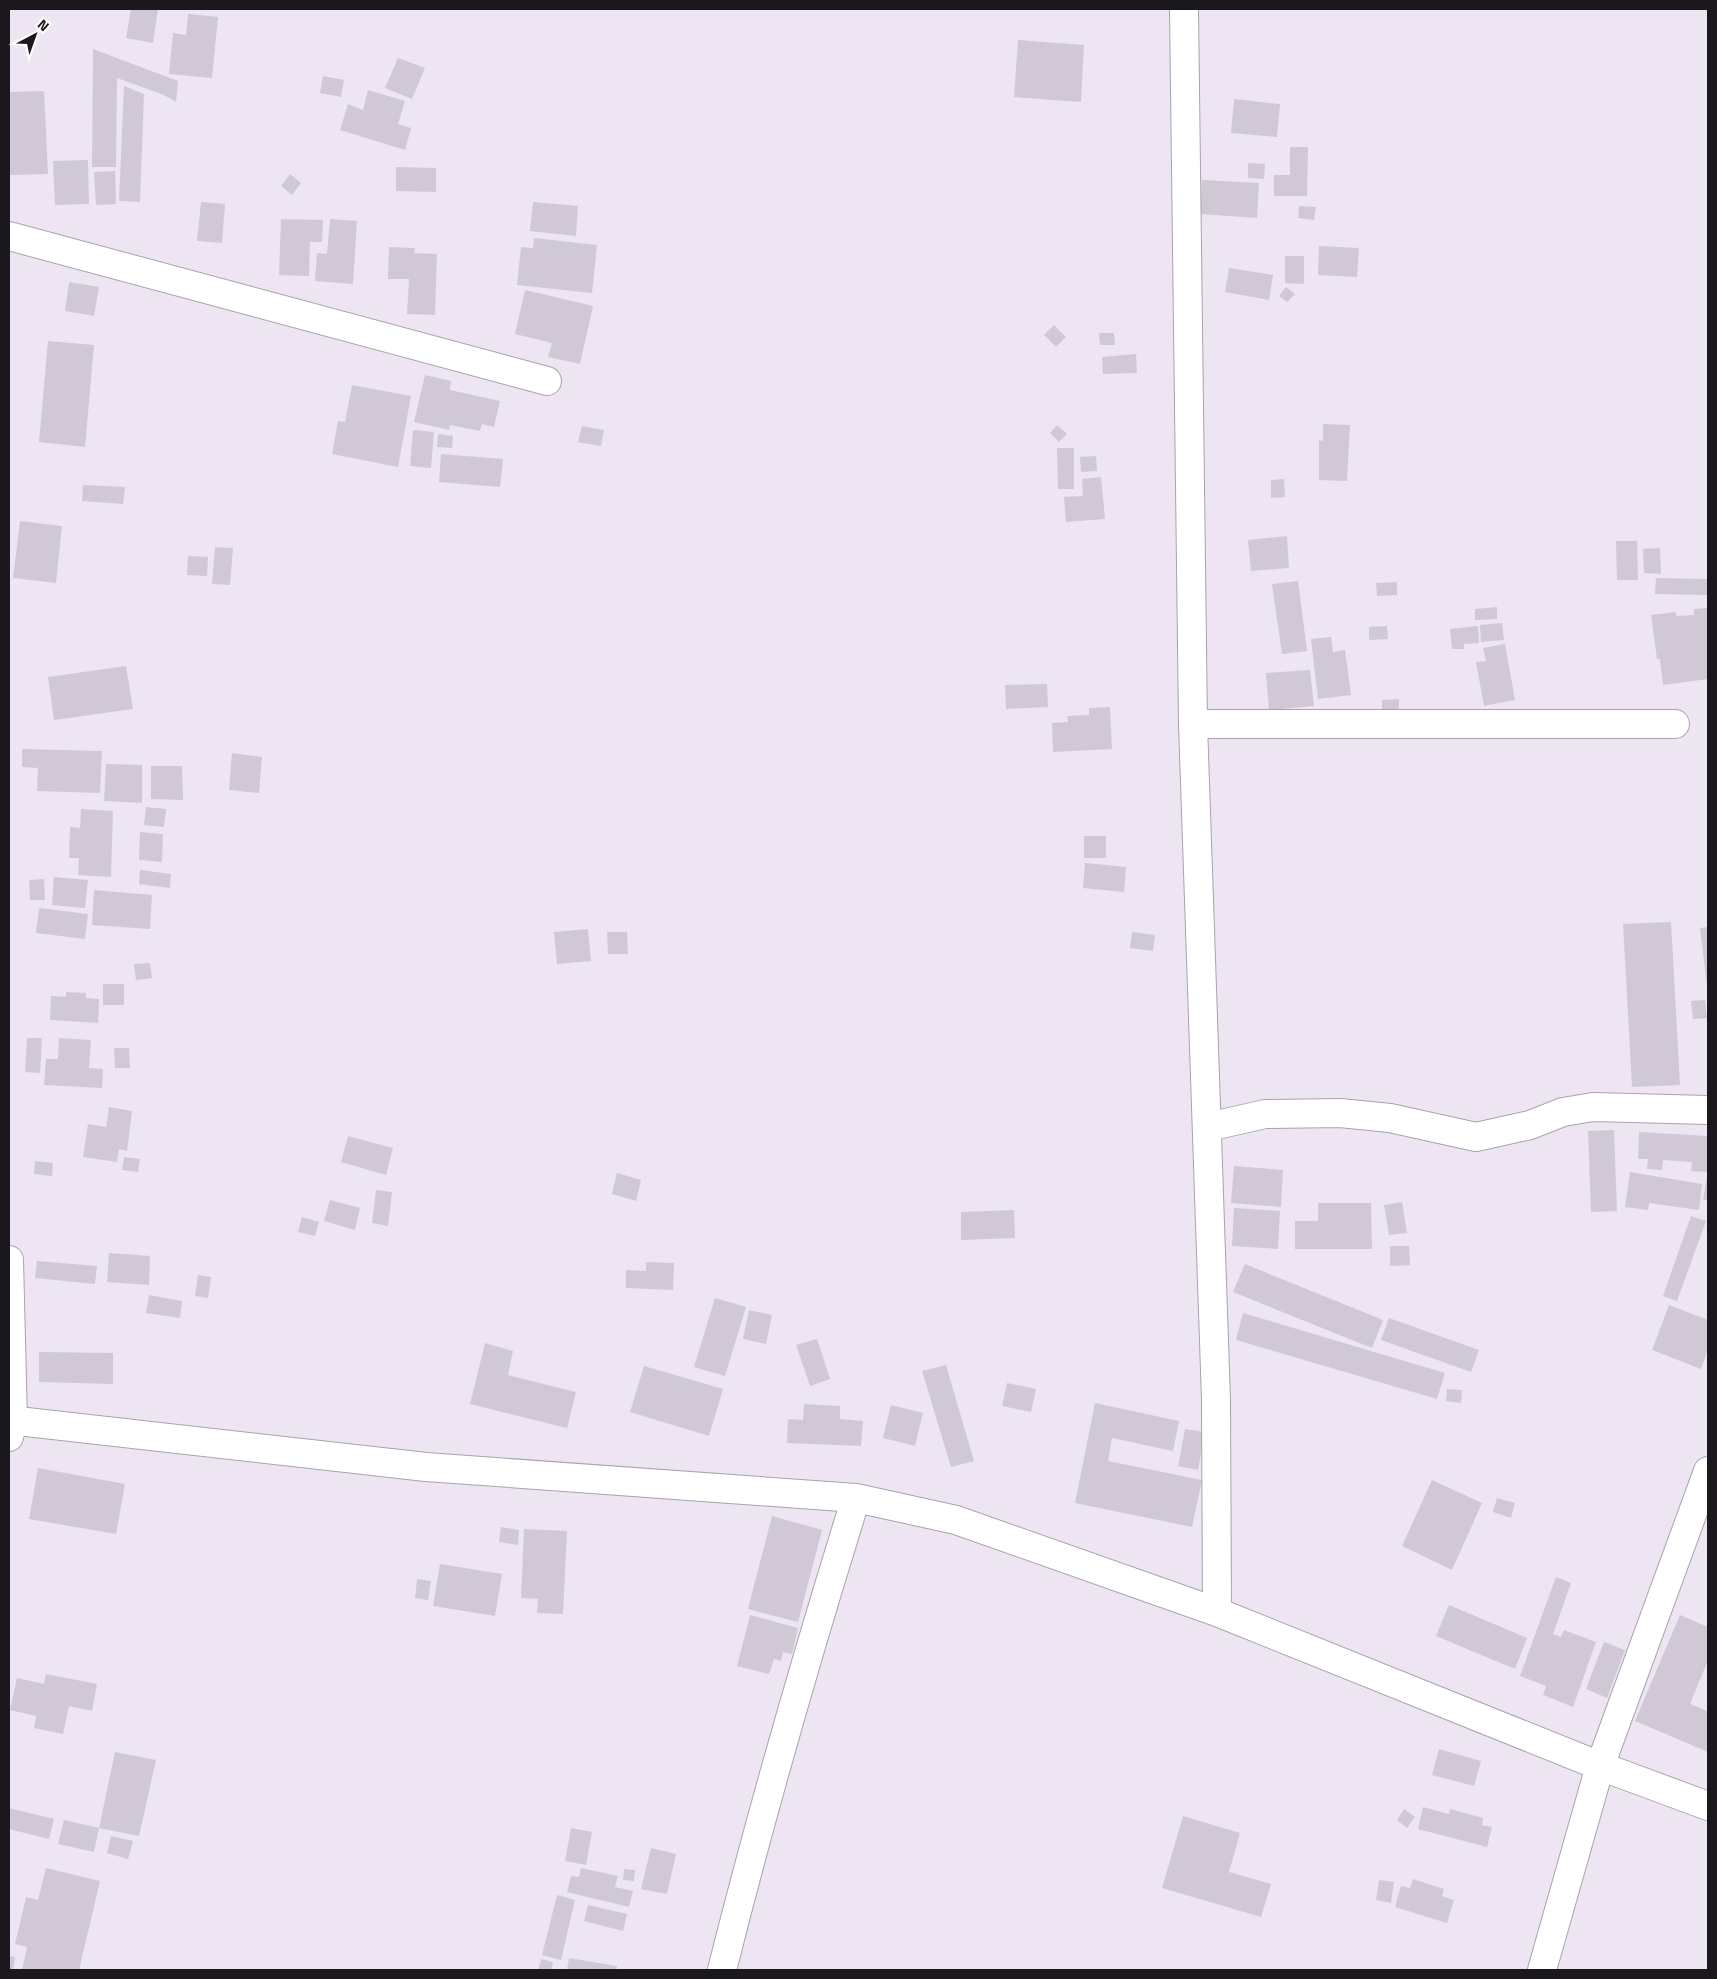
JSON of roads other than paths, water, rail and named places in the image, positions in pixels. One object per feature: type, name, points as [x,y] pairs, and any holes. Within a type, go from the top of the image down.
[{"type":"street","points":[[1184,9],[1193,724],[1216,1400],[1217,1612]]},
{"type":"street","points":[[9,236],[547,381]]},
{"type":"street","points":[[1193,724],[1674,724]]},
{"type":"street","points":[[1208,1127],[1265,1114],[1340,1113],[1390,1118],[1476,1137],[1530,1125],[1563,1112],[1593,1107],[1708,1110]]},
{"type":"street","points":[[9,1260],[10,1425],[426,1467],[856,1498],[956,1520],[1217,1612],[1600,1766],[1708,1806]]},
{"type":"street","points":[[1542,1970],[1600,1766],[1708,1471]]},
{"type":"street","points":[[722,1970],[760,1821],[817,1623],[856,1498]]}]
